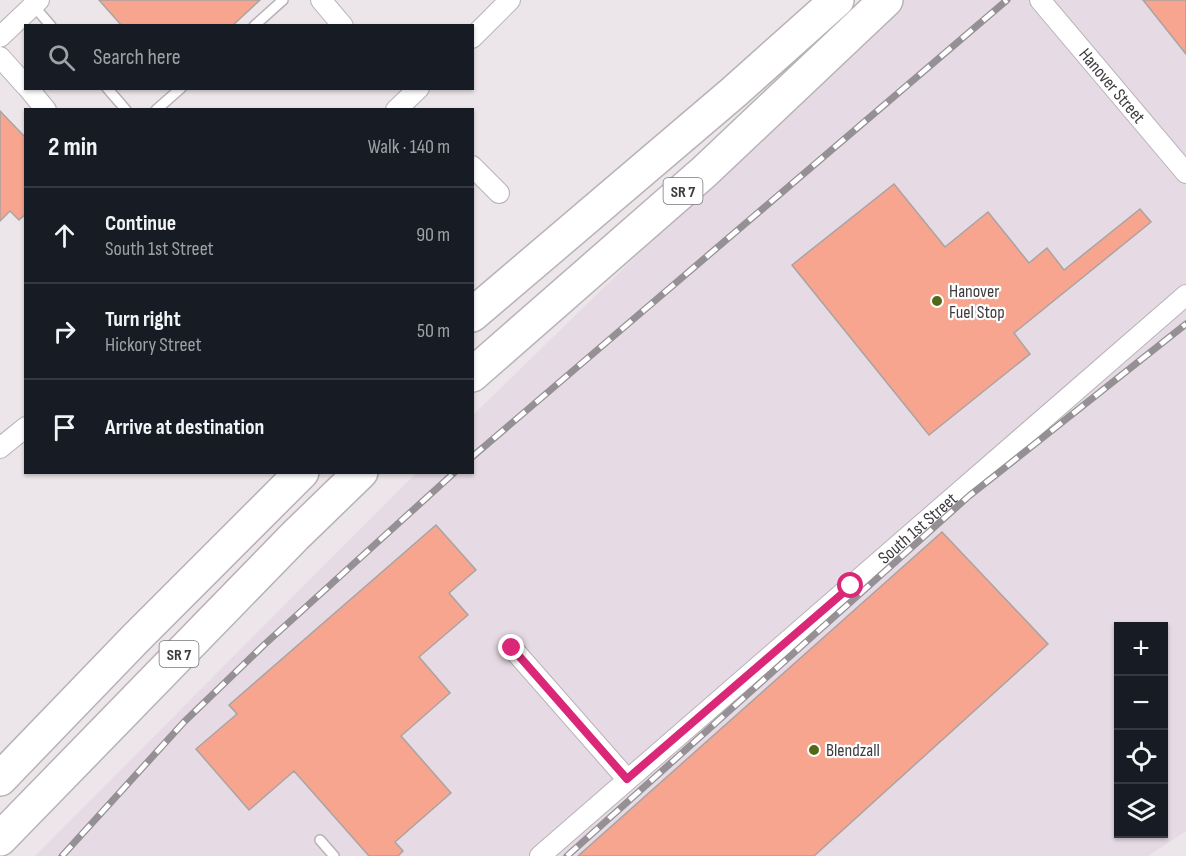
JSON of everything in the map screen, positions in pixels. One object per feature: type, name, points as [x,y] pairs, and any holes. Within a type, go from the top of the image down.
[{"type":"highway","name":"SR 7","points":[[474,313],[734,92],[837,0]]},
{"type":"highway","name":"SR 7","points":[[474,373],[704,172],[886,0]]},
{"type":"highway","name":"SR 7","points":[[0,779],[150,623],[300,474]]},
{"type":"highway","name":"SR 7","points":[[0,839],[358,474]]},
{"type":"street","points":[[321,0],[341,24]]},
{"type":"street","points":[[474,36],[510,0]]},
{"type":"street","name":"Hanover Street","points":[[1040,0],[1186,173]]},
{"type":"street","points":[[0,37],[36,3]]},
{"type":"street","points":[[0,57],[24,84]]},
{"type":"street","points":[[29,90],[44,108]]},
{"type":"street","points":[[474,168],[499,193]]},
{"type":"street","name":"South 1st Street","points":[[540,856],[1186,295]]},
{"type":"street","points":[[0,448],[24,429]]},
{"type":"street","points":[[512,648],[627,779]]},
{"type":"lane","points":[[256,24],[283,0]]},
{"type":"lane","points":[[36,3],[50,24]]},
{"type":"lane","points":[[109,90],[124,108]]},
{"type":"lane","points":[[158,108],[179,90]]},
{"type":"lane","points":[[320,840],[334,856]]},
{"type":"shaded area","points":[[899,0],[1186,0],[1186,831],[1148,856],[35,856],[415,474],[474,474],[474,414]]},
{"type":"building","points":[[99,0],[260,0],[234,24],[120,24]]},
{"type":"building","points":[[1143,0],[1186,0],[1186,54]]},
{"type":"building","points":[[0,111],[24,136],[24,216],[19,220],[10,211],[0,221]]},
{"type":"building","name":"Hanover Fuel Stop","points":[[894,184],[945,247],[988,212],[1029,263],[1047,248],[1064,270],[1140,209],[1151,222],[1014,333],[1030,354],[929,435],[792,265]]},
{"type":"building","points":[[436,525],[476,570],[449,593],[468,615],[419,657],[450,693],[401,736],[451,793],[395,842],[403,851],[398,856],[369,856],[294,771],[249,810],[196,749],[237,714],[229,705]]},
{"type":"building","name":"Blendzall","points":[[942,532],[1048,644],[814,856],[578,856]]},
{"type":"railway","points":[[474,455],[1007,0]]},
{"type":"railway","points":[[567,856],[969,496],[1186,324]]},
{"type":"railway","points":[[62,856],[184,722],[265,644],[453,474]]},
{"type":"place","name":"Hanover Fuel Stop","points":[[937,301]]},
{"type":"place","name":"Blendzall","points":[[814,750]]},
{"type":"route","points":[[512,648],[627,779],[851,586]]}]
